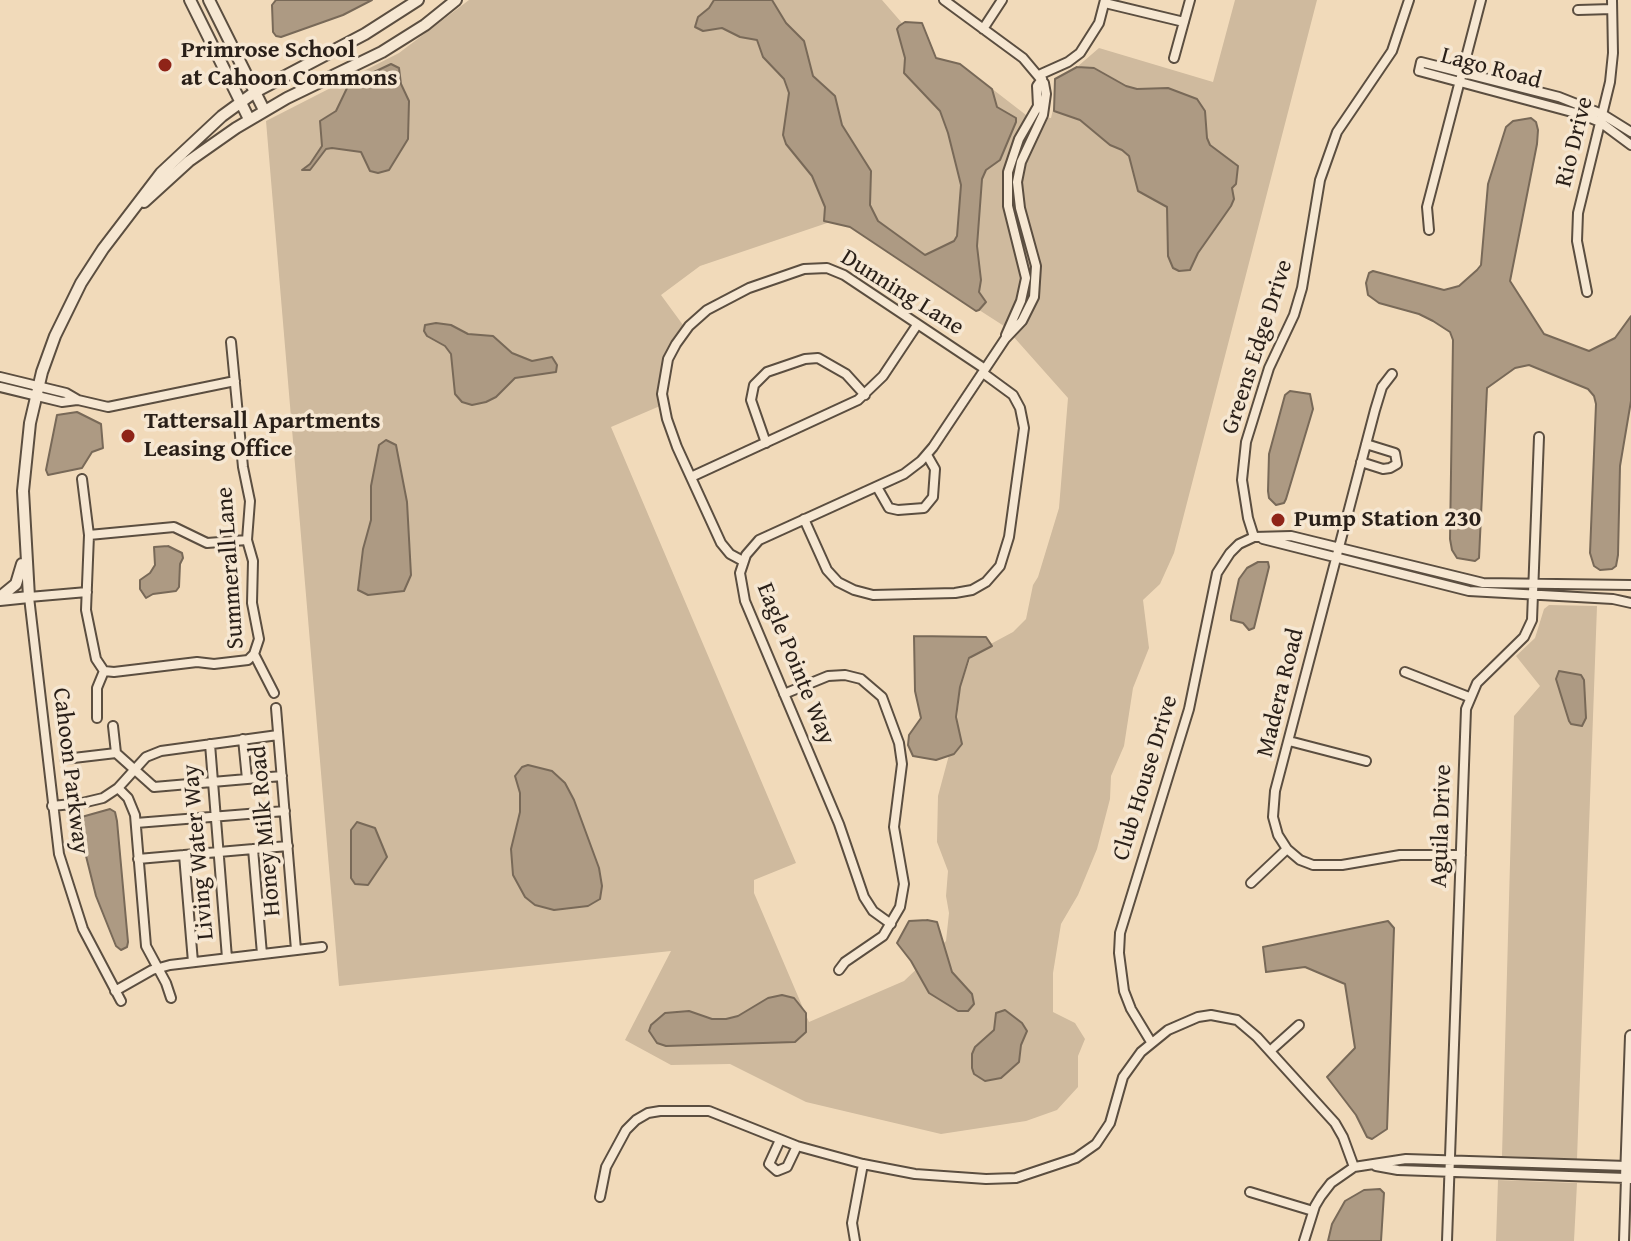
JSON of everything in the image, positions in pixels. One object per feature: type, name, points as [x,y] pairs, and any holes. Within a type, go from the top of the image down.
[{"type":"street","points":[[190,0],[249,119]]},
{"type":"street","points":[[209,0],[264,110]]},
{"type":"street","name":"Cahoon Parkway","points":[[121,1001],[93,951],[74,905],[59,854],[52,806],[25,542],[24,472],[37,391],[65,313],[98,256],[145,191],[172,161],[255,92],[365,34],[418,0]]},
{"type":"street","name":"Cahoon Parkway","points":[[124,221],[189,161],[249,119],[382,52],[425,25],[456,0]]},
{"type":"street","points":[[944,0],[1023,58],[1040,77],[1080,53],[1099,23],[1105,1],[1184,22]]},
{"type":"street","points":[[983,29],[1002,0]]},
{"type":"street","points":[[1174,58],[1190,0]]},
{"type":"street","name":"Greens Edge Drive","points":[[1254,537],[1242,480],[1246,442],[1269,368],[1294,315],[1302,288],[1320,180],[1337,132],[1392,51],[1409,0]]},
{"type":"street","points":[[1429,230],[1427,207],[1481,0]]},
{"type":"street","points":[[1578,10],[1612,5]]},
{"type":"street","name":"Rio Drive","points":[[1587,292],[1577,241],[1578,213],[1613,66],[1612,5]]},
{"type":"street","name":"Eagle Pointe Way","points":[[891,924],[873,911],[864,897],[839,824],[742,594],[740,580],[743,561],[759,540],[877,487],[909,470],[927,455],[1005,339],[1030,308],[1036,283],[1036,266],[1020,208],[1017,182],[1024,154],[1043,115],[1046,94],[1040,77]]},
{"type":"street","name":"Lago Road","points":[[1461,77],[1559,97],[1631,132]]},
{"type":"street","name":"Lago Road","points":[[1601,118],[1631,145]]},
{"type":"street","name":"Dunning Lane","points":[[743,561],[730,554],[721,543],[667,419],[662,394],[668,359],[689,326],[714,305],[749,288],[804,269],[822,267],[844,275],[984,371],[1013,395],[1024,428],[1009,537],[1000,566],[986,582],[972,590],[873,595],[854,590],[838,582],[827,570],[804,519]]},
{"type":"street","points":[[691,477],[842,409],[865,395],[883,376],[917,325]]},
{"type":"street","name":"Summerall Lane","points":[[231,342],[243,467],[250,501],[247,540],[253,561],[252,603],[259,635],[254,654],[274,693]]},
{"type":"street","points":[[766,443],[751,400],[754,385],[767,372],[805,359],[818,358],[846,374],[865,395]]},
{"type":"street","name":"Madera Road","points":[[1287,849],[1274,826],[1273,808],[1361,462],[1381,390],[1392,374]]},
{"type":"street","points":[[0,377],[62,402],[78,400],[112,407],[235,381]]},
{"type":"street","points":[[0,387],[37,391]]},
{"type":"street","points":[[1405,672],[1469,697],[1477,683],[1529,629],[1534,612],[1539,437]]},
{"type":"street","points":[[1361,462],[1383,469],[1397,464],[1395,453],[1366,444]]},
{"type":"street","points":[[877,487],[885,505],[893,510],[924,508],[933,497],[935,469],[927,455]]},
{"type":"street","points":[[82,479],[89,535],[86,610],[96,659],[104,671]]},
{"type":"street","points":[[89,535],[174,527],[207,543],[247,540]]},
{"type":"street","points":[[1254,537],[1291,536],[1483,583],[1631,585]]},
{"type":"street","points":[[1254,537],[1469,591],[1613,599],[1631,603]]},
{"type":"street","name":"Club House Drive","points":[[1151,1042],[1124,991],[1119,962],[1120,933],[1186,722],[1217,573],[1239,544],[1254,537]]},
{"type":"street","points":[[0,599],[20,576],[25,542]]},
{"type":"street","points":[[0,599],[87,592]]},
{"type":"street","points":[[104,671],[248,660],[254,654]]},
{"type":"street","points":[[97,718],[97,688],[104,671]]},
{"type":"street","points":[[784,694],[828,676],[845,675],[867,683],[887,706],[899,743],[902,764],[894,827],[904,884],[903,896],[883,936],[845,962],[839,970]]},
{"type":"street","name":"Aguila Drive","points":[[1447,1241],[1466,709],[1469,697]]},
{"type":"street","name":"Honey Milk Road","points":[[276,708],[296,950]]},
{"type":"street","points":[[113,726],[116,753],[154,787],[282,776]]},
{"type":"street","points":[[52,806],[93,801],[118,788],[146,757],[161,751],[278,735]]},
{"type":"street","points":[[243,739],[247,779]]},
{"type":"street","points":[[1289,741],[1366,761]]},
{"type":"street","name":"Living Water Way","points":[[210,744],[227,958]]},
{"type":"street","points":[[65,759],[116,753]]},
{"type":"street","points":[[118,788],[132,804],[136,823],[144,939],[171,998]]},
{"type":"street","points":[[136,823],[285,811]]},
{"type":"street","points":[[138,859],[288,846]]},
{"type":"street","points":[[253,849],[262,954]]},
{"type":"street","points":[[1251,883],[1287,849],[1308,863],[1328,867],[1400,855],[1461,855]]},
{"type":"street","points":[[184,855],[193,962]]},
{"type":"street","points":[[115,991],[156,968],[322,947]]},
{"type":"street","points":[[600,1197],[606,1167],[626,1130],[648,1113],[709,1111],[797,1146],[863,1164],[915,1174],[1005,1180],[1076,1158],[1103,1136],[1110,1123],[1123,1077],[1151,1042],[1186,1021],[1211,1015],[1224,1016],[1248,1027],[1335,1123],[1354,1167]]},
{"type":"street","points":[[1270,1051],[1299,1025]]},
{"type":"street","points":[[1624,1241],[1629,1166],[1631,1036]]},
{"type":"street","points":[[780,1140],[769,1164],[777,1171],[787,1167],[797,1146]]},
{"type":"street","points":[[1304,1241],[1313,1211],[1331,1183],[1354,1167],[1399,1159],[1629,1166]]},
{"type":"street","points":[[855,1241],[853,1213],[863,1164]]},
{"type":"street","points":[[1367,1165],[1398,1170],[1628,1178]]},
{"type":"street","points":[[1250,1192],[1313,1211]]},
{"type":"shaded area","points":[[276,0],[372,0],[343,15],[281,37],[273,32],[272,5]]},
{"type":"shaded area","points":[[469,0],[882,0],[902,23],[922,23],[936,58],[960,64],[1026,115],[1051,118],[1055,79],[1077,67],[1099,48],[1213,82],[1235,0],[1317,0],[1174,553],[1160,584],[1143,600],[1149,648],[1133,688],[1124,746],[1111,776],[1110,799],[1097,849],[1078,895],[1061,924],[1053,973],[1053,1012],[1075,1023],[1085,1039],[1078,1056],[1078,1087],[1057,1110],[1026,1121],[941,1134],[806,1102],[730,1064],[671,1065],[625,1040],[671,951],[339,986],[266,121],[399,53]],"holes":[[[833,221],[850,227],[1004,326],[1068,398],[1059,508],[1033,585],[1026,619],[1013,632],[972,654],[960,687],[954,754],[949,755],[938,796],[937,842],[948,871],[946,941],[904,981],[809,1022],[754,893],[754,880],[796,863],[611,427],[660,406],[660,374],[673,338],[683,325],[661,295],[700,266]]]},
{"type":"shaded area","points":[[714,0],[772,0],[786,23],[804,41],[813,76],[835,96],[842,125],[871,171],[870,205],[878,221],[925,255],[954,241],[957,236],[961,185],[940,111],[904,73],[905,58],[897,29],[905,22],[922,23],[936,58],[960,64],[992,89],[997,107],[1016,118],[1016,122],[1000,160],[986,170],[982,179],[977,246],[981,280],[979,292],[986,302],[979,310],[976,311],[850,227],[824,221],[825,207],[812,176],[786,144],[783,135],[789,93],[784,79],[763,57],[757,40],[740,37],[722,28],[703,31],[695,27],[698,17]]},
{"type":"shaded area","points":[[391,64],[399,68],[401,84],[409,101],[408,139],[389,170],[378,173],[370,171],[361,152],[332,148],[326,149],[310,170],[302,170],[322,146],[320,121],[336,111],[348,86]]},
{"type":"shaded area","points":[[1077,67],[1094,68],[1137,89],[1168,88],[1197,99],[1205,111],[1210,145],[1238,166],[1231,206],[1198,253],[1190,270],[1173,268],[1168,256],[1167,207],[1138,191],[1129,156],[1080,120],[1054,111],[1055,79]]},
{"type":"shaded area","points":[[1531,118],[1538,130],[1537,144],[1510,281],[1544,334],[1589,351],[1615,338],[1631,316],[1631,401],[1620,466],[1618,555],[1616,566],[1612,569],[1600,570],[1594,566],[1590,553],[1594,396],[1588,389],[1529,365],[1515,368],[1487,388],[1479,558],[1475,561],[1457,558],[1450,539],[1453,340],[1450,332],[1433,321],[1379,303],[1368,295],[1366,283],[1369,273],[1373,271],[1444,290],[1459,286],[1477,270],[1481,265],[1488,184],[1506,127],[1513,121]]},
{"type":"shaded area","points":[[425,325],[451,325],[468,334],[493,336],[512,353],[532,361],[552,357],[557,365],[556,372],[515,378],[496,397],[486,402],[472,405],[462,402],[455,394],[451,354],[424,331]]},
{"type":"shaded area","points":[[1290,391],[1310,394],[1313,409],[1286,499],[1284,503],[1276,505],[1269,498],[1268,491],[1269,454],[1285,395]]},
{"type":"shaded area","points":[[77,412],[101,424],[103,448],[92,452],[82,468],[48,475],[46,470],[57,415]]},
{"type":"shaded area","points":[[386,440],[396,445],[407,502],[411,575],[404,591],[368,595],[358,590],[363,549],[371,520],[371,486],[379,445]]},
{"type":"shaded area","points":[[168,546],[182,553],[179,587],[176,591],[146,598],[140,589],[140,580],[155,565],[154,547]]},
{"type":"shaded area","points":[[1258,562],[1268,562],[1269,567],[1254,628],[1249,630],[1243,623],[1231,620],[1231,616],[1239,579],[1247,568]]},
{"type":"shaded area","points":[[1549,605],[1597,606],[1577,1159],[1502,1156],[1514,716],[1540,686],[1516,656],[1535,638],[1544,609]]},
{"type":"shaded area","points":[[914,636],[986,637],[992,646],[969,658],[960,687],[956,717],[962,744],[954,754],[936,760],[913,756],[908,745],[909,735],[921,718],[915,691]]},
{"type":"shaded area","points":[[1559,671],[1581,675],[1584,680],[1586,718],[1582,726],[1569,721],[1556,679]]},
{"type":"shaded area","points":[[528,765],[552,771],[565,783],[574,800],[599,868],[602,886],[600,899],[588,906],[554,910],[535,905],[525,897],[513,875],[511,849],[520,812],[520,793],[515,776]]},
{"type":"shaded area","points":[[110,809],[115,812],[117,821],[128,942],[127,947],[121,950],[116,946],[96,896],[77,820]]},
{"type":"shaded area","points":[[357,822],[375,828],[387,857],[368,885],[355,884],[351,878],[351,830]]},
{"type":"shaded area","points":[[909,921],[937,922],[952,972],[972,994],[974,1004],[968,1011],[958,1011],[929,993],[897,943]]},
{"type":"shaded area","points":[[1388,921],[1394,928],[1387,1129],[1372,1139],[1367,1137],[1356,1115],[1327,1077],[1355,1048],[1345,984],[1305,967],[1266,972],[1263,947]]},
{"type":"shaded area","points":[[782,995],[794,998],[806,1013],[806,1032],[795,1042],[666,1046],[657,1043],[649,1031],[651,1025],[665,1013],[689,1011],[712,1019],[726,1019],[738,1016],[768,998]]},
{"type":"shaded area","points":[[1005,1010],[1027,1031],[1019,1062],[1001,1078],[985,1081],[974,1074],[972,1054],[975,1047],[994,1030],[996,1013]]},
{"type":"shaded area","points":[[1498,1180],[1577,1183],[1574,1241],[1496,1241]]},
{"type":"shaded area","points":[[1380,1189],[1384,1193],[1381,1241],[1328,1241],[1332,1224],[1345,1201],[1364,1190]]},
{"type":"place","name":"Primrose School at Cahoon Commons","points":[[165,65]]},
{"type":"place","name":"Tattersall Apartments Leasing Office","points":[[128,436]]},
{"type":"place","name":"Pump Station 230","points":[[1278,520]]}]
